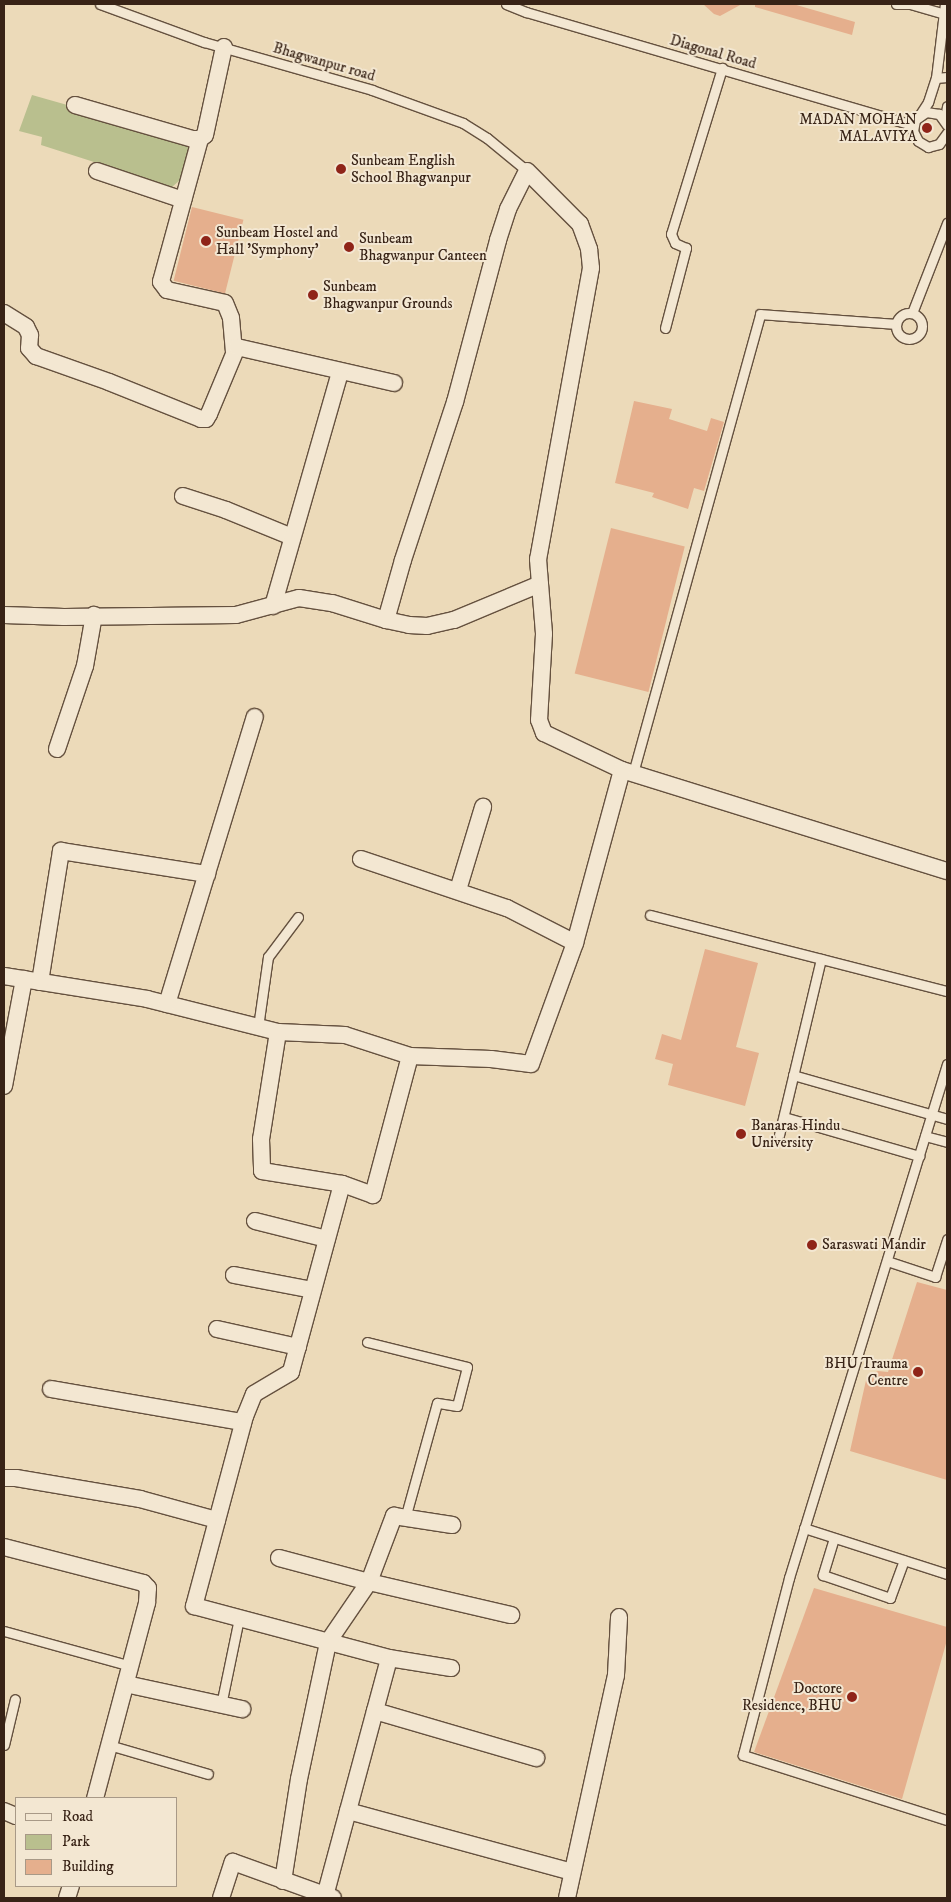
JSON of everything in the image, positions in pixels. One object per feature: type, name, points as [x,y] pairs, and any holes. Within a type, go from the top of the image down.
[{"type":"street","points":[[224,47],[204,135],[200,139],[161,282],[168,290],[225,303],[231,318],[234,351]]},
{"type":"street","points":[[75,105],[192,139],[200,139]]},
{"type":"street","points":[[97,171],[183,200]]},
{"type":"street","points":[[386,620],[403,560],[455,402],[498,240],[508,209],[527,172],[580,224],[589,249],[591,268],[538,559],[544,634],[540,720],[544,733],[627,771],[947,871]]},
{"type":"street","points":[[4,313],[26,327],[30,335],[29,348],[36,356],[109,382],[201,419],[206,419],[209,414],[237,347],[245,347],[340,372],[394,383]]},
{"type":"street","points":[[272,606],[340,372]]},
{"type":"street","points":[[183,496],[226,510],[292,537]]},
{"type":"street","points":[[4,615],[64,617],[94,615],[236,615],[299,598],[359,610],[386,620],[427,626],[454,620],[540,584]]},
{"type":"street","points":[[57,749],[85,666],[94,615]]},
{"type":"street","points":[[167,1004],[255,717]]},
{"type":"street","points":[[4,976],[167,1004],[278,1032],[345,1035],[410,1056],[492,1059],[531,1064],[575,943],[627,771]]},
{"type":"street","points":[[458,890],[483,807]]},
{"type":"street","points":[[4,1086],[32,980],[61,851],[207,874]]},
{"type":"street","points":[[361,858],[507,908],[575,943]]},
{"type":"street","points":[[278,1032],[262,1139],[262,1171],[342,1184],[373,1195],[410,1056]]},
{"type":"street","points":[[342,1184],[291,1372],[254,1394],[243,1422],[194,1606],[389,1658],[451,1668]]},
{"type":"street","points":[[255,1221],[327,1239]]},
{"type":"street","points":[[234,1275],[313,1290]]},
{"type":"street","points":[[217,1328],[298,1347]]},
{"type":"street","points":[[51,1389],[243,1422]]},
{"type":"street","points":[[4,1478],[16,1478],[140,1499],[217,1520]]},
{"type":"street","points":[[283,1881],[300,1779],[328,1642],[370,1582],[394,1516],[452,1526]]},
{"type":"street","points":[[4,1547],[147,1586],[147,1603],[95,1797]]},
{"type":"street","points":[[279,1558],[370,1582],[511,1615]]},
{"type":"street","points":[[567,1898],[616,1675],[619,1617]]},
{"type":"street","points":[[221,1898],[233,1862],[329,1897],[348,1812],[389,1658]]},
{"type":"street","points":[[126,1684],[242,1709]]},
{"type":"street","points":[[375,1711],[536,1758]]},
{"type":"street","points":[[348,1812],[572,1872]]},
{"type":"lane","name":"Bhagwanpur road","points":[[100,4],[224,47],[372,90],[463,123],[487,138],[527,172]]},
{"type":"lane","name":"Diagonal Road","points":[[506,4],[527,8],[913,125]]},
{"type":"lane","points":[[896,4],[910,4],[944,14]]},
{"type":"lane","points":[[945,4],[936,78],[928,102],[913,125],[914,137],[918,142],[928,147],[939,144],[947,133]]},
{"type":"lane","points":[[665,328],[686,248],[676,243],[670,234],[722,68]]},
{"type":"lane","points":[[936,78],[947,77]]},
{"type":"lane","points":[[946,122],[947,106]]},
{"type":"lane","points":[[919,116],[933,112],[946,122]]},
{"type":"lane","points":[[939,144],[947,151]]},
{"type":"lane","points":[[912,313],[921,322],[921,331],[915,337],[903,337],[897,332],[896,324],[900,317],[912,313],[947,226]]},
{"type":"lane","points":[[627,771],[760,314],[896,324]]},
{"type":"lane","points":[[650,915],[947,992]]},
{"type":"lane","points":[[258,1027],[268,958],[298,916]]},
{"type":"lane","points":[[780,1135],[821,959]]},
{"type":"lane","points":[[947,1064],[789,1578],[743,1755],[947,1820]]},
{"type":"lane","points":[[794,1075],[947,1120]]},
{"type":"lane","points":[[784,1117],[919,1156]]},
{"type":"lane","points":[[925,1136],[947,1142]]},
{"type":"lane","points":[[887,1262],[935,1277],[947,1239]]},
{"type":"lane","points":[[367,1342],[467,1367],[457,1406],[437,1403],[405,1518]]},
{"type":"lane","points":[[804,1528],[947,1574]]},
{"type":"lane","points":[[834,1538],[823,1575],[890,1598],[904,1560]]},
{"type":"lane","points":[[221,1704],[239,1618]]},
{"type":"lane","points":[[4,1632],[131,1666]]},
{"type":"lane","points":[[4,1745],[15,1699]]},
{"type":"lane","points":[[109,1745],[208,1774]]},
{"type":"green space","points":[[32,95],[191,140],[180,180],[172,187],[41,145],[42,137],[19,131]]},
{"type":"building","points":[[703,4],[742,4],[720,16],[714,14]]},
{"type":"building","points":[[755,4],[793,4],[855,22],[852,35],[755,7]]},
{"type":"building","points":[[192,207],[243,220],[225,294],[174,281]]},
{"type":"building","points":[[634,401],[672,409],[669,419],[707,431],[711,418],[724,422],[704,491],[694,488],[688,509],[652,497],[654,493],[615,483]]},
{"type":"building","points":[[611,528],[685,546],[648,692],[575,674]]},
{"type":"building","points":[[705,949],[758,963],[736,1047],[759,1053],[745,1106],[668,1085],[673,1064],[655,1059],[662,1034],[681,1040]]},
{"type":"building","name":"BHU Trauma Centre","points":[[917,1282],[947,1290],[947,1480],[850,1451],[867,1376],[878,1371],[888,1372]]},
{"type":"building","name":"Doctore Residence, BHU","points":[[814,1588],[947,1627],[947,1640],[902,1799],[754,1752]]},
{"type":"place","name":"MADAN MOHAN MALAVIYA","points":[[927,128]]},
{"type":"place","name":"Sunbeam English School Bhagwanpur","points":[[341,169]]},
{"type":"place","name":"Sunbeam Hostel and Hall 'Symphony'","points":[[206,241]]},
{"type":"place","name":"Sunbeam Bhagwanpur Canteen","points":[[349,247]]},
{"type":"place","name":"Sunbeam Bhagwanpur Grounds","points":[[313,295]]},
{"type":"place","name":"Banaras Hindu University","points":[[741,1134]]},
{"type":"place","name":"Saraswati Mandir","points":[[812,1245]]},
{"type":"place","name":"BHU Trauma Centre","points":[[918,1372]]},
{"type":"place","name":"Doctore Residence, BHU","points":[[852,1697]]}]
